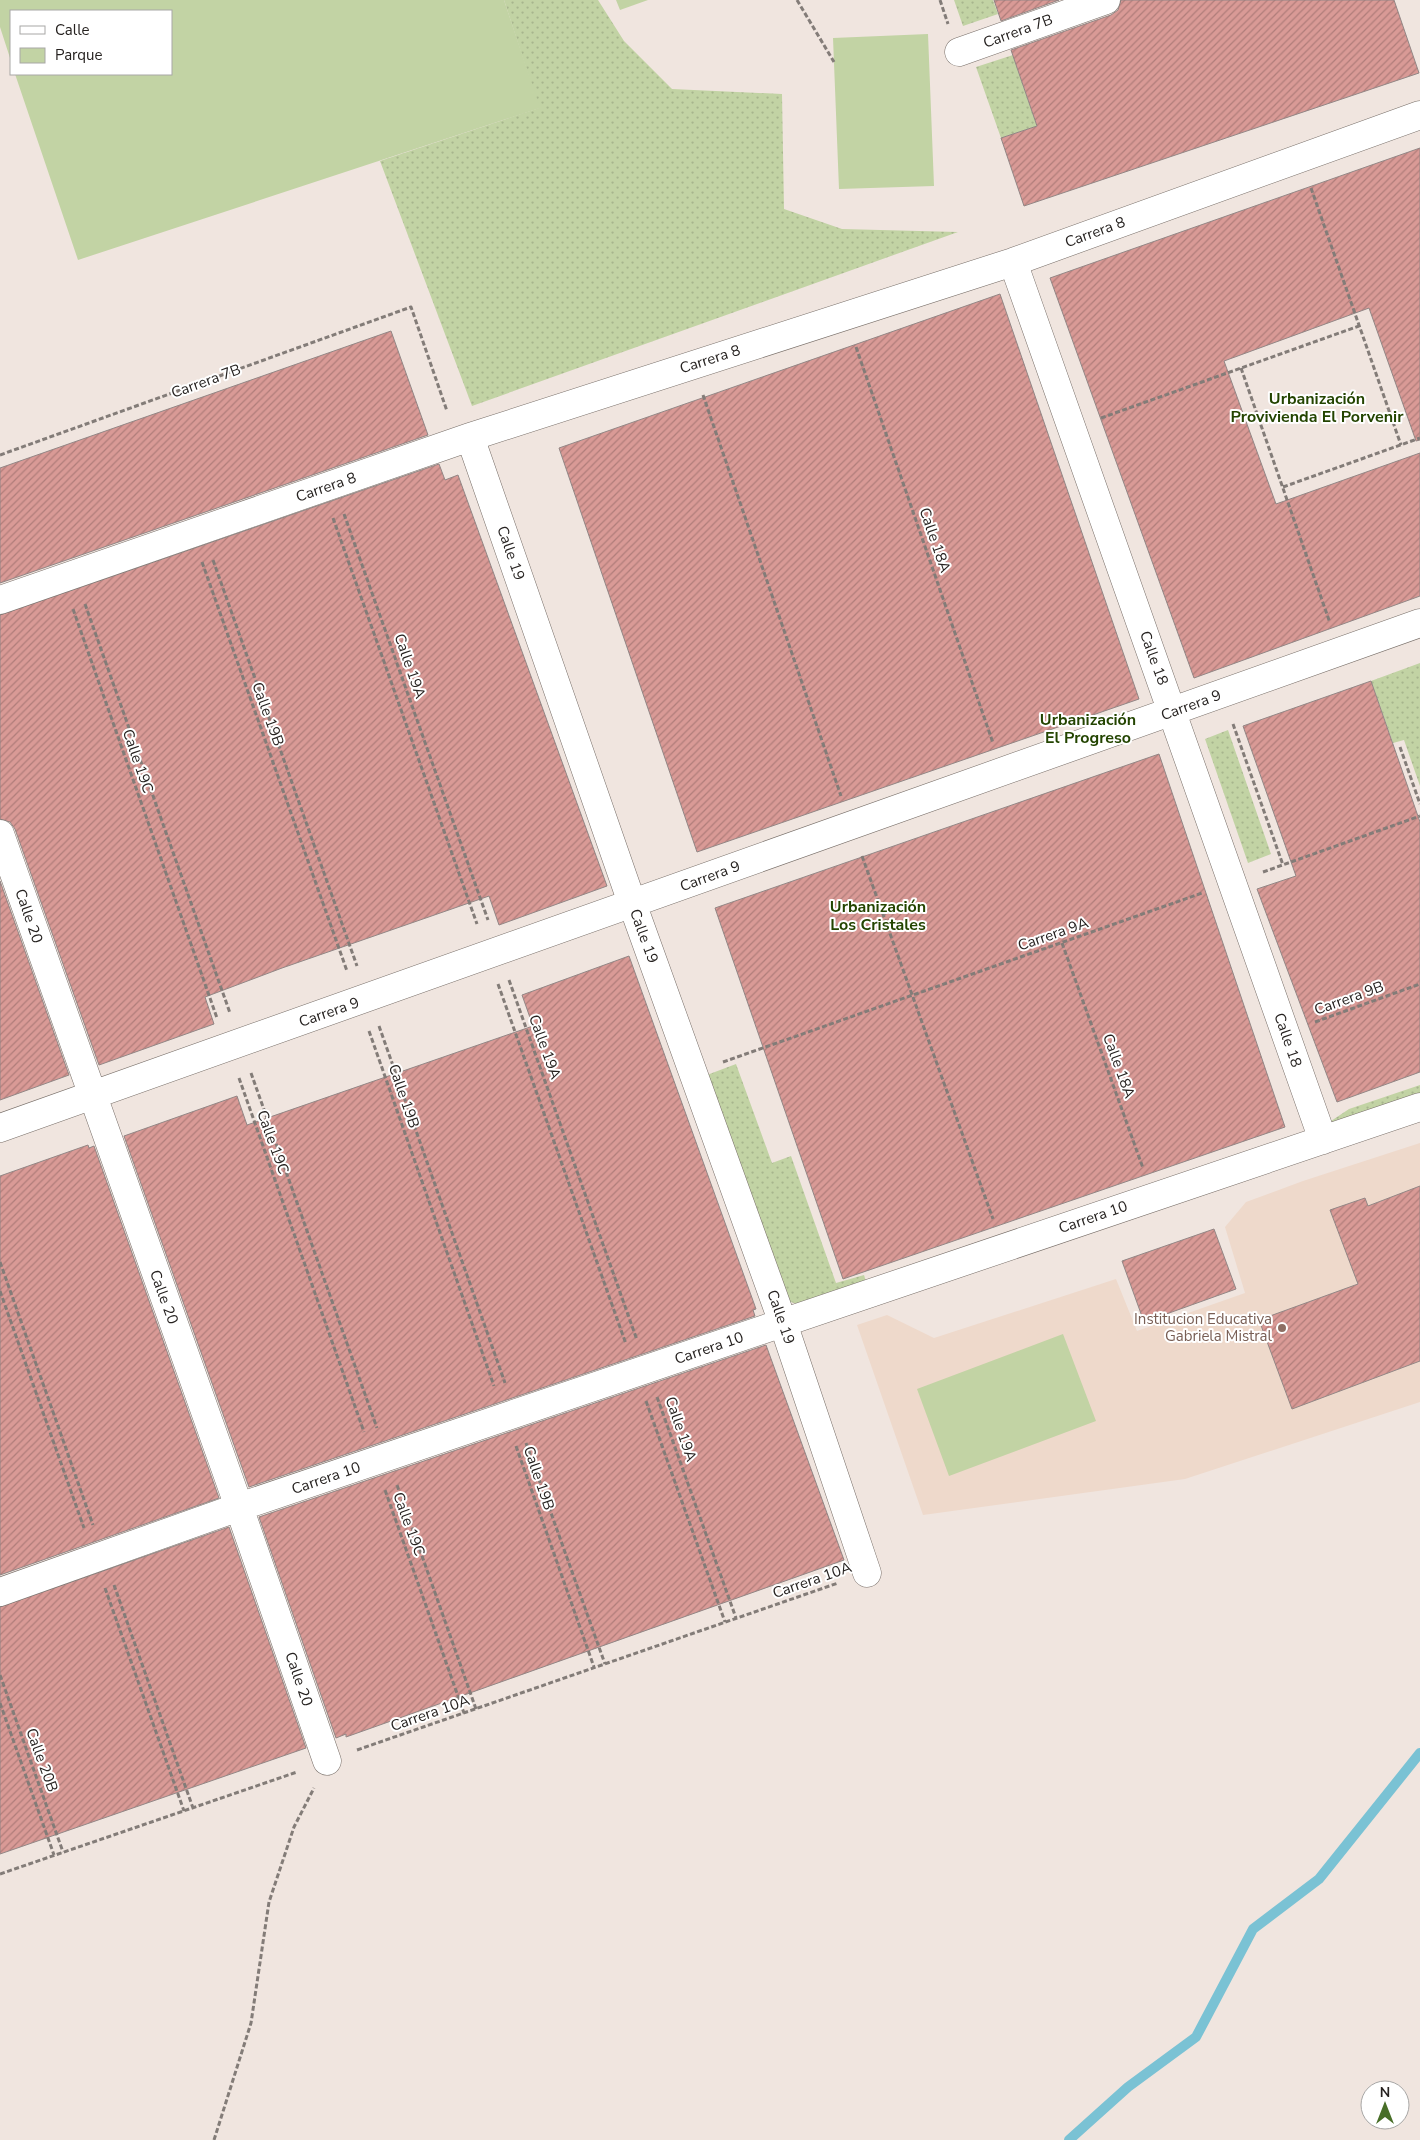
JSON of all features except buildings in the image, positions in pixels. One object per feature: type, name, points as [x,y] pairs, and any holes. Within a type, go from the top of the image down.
[{"type":"street","name":"Carrera 7B","points":[[959,52],[1106,0]]},
{"type":"street","name":"Carrera 8","points":[[0,600],[470,436],[1013,262],[1420,115]]},
{"type":"street","name":"Calle 18","points":[[1013,262],[1323,1140]]},
{"type":"street","name":"Calle 19","points":[[470,436],[632,903],[783,1323],[866,1573]]},
{"type":"street","name":"Carrera 9","points":[[0,1128],[1420,623]]},
{"type":"street","name":"Calle 20","points":[[0,834],[240,1507],[327,1761]]},
{"type":"street","name":"Carrera 10","points":[[0,1592],[240,1507],[1420,1107]]},
{"type":"path","points":[[797,0],[834,62]]},
{"type":"path","points":[[1300,157],[1400,445]]},
{"type":"path","name":"Carrera 7B","points":[[0,455],[411,307],[451,422],[470,436]]},
{"type":"path","name":"Calle 18A","points":[[846,315],[1003,772]]},
{"type":"path","points":[[1072,428],[1359,326]]},
{"type":"path","points":[[1241,368],[1340,652]]},
{"type":"path","points":[[1283,487],[1420,438]]},
{"type":"path","name":"Calle 19A","points":[[328,486],[642,1371],[736,1618]]},
{"type":"path","name":"Calle 19A","points":[[328,486],[642,1371],[725,1622]]},
{"type":"path","name":"Calle 19B","points":[[197,531],[510,1415],[594,1667]]},
{"type":"path","name":"Calle 19B","points":[[197,531],[510,1415],[605,1664]]},
{"type":"path","name":"Calle 19C","points":[[68,576],[381,1459],[476,1709]]},
{"type":"path","name":"Calle 19C","points":[[68,576],[381,1459],[464,1713]]},
{"type":"path","points":[[1222,693],[1283,865]]},
{"type":"path","points":[[1400,747],[1420,804]]},
{"type":"path","name":"Carrera 9A","points":[[693,1072],[1420,816]]},
{"type":"path","name":"Calle 18A","points":[[1062,942],[1154,1196]]},
{"type":"path","name":"Carrera 9B","points":[[1285,1033],[1420,984]]},
{"type":"path","name":"Carrera 10A","points":[[0,1874],[866,1573]]},
{"type":"path","name":"Calle 20B","points":[[0,1675],[63,1852]]},
{"type":"path","name":"Calle 20B","points":[[0,1703],[54,1855]]},
{"type":"path","points":[[214,2140],[251,2023],[269,1902],[294,1827],[327,1761]]},
{"type":"shaded area","name":"Institucion Educativa Gabriela Mistral","points":[[1420,1143],[1420,1402],[1185,1479],[923,1515],[857,1325],[887,1315],[934,1338],[1116,1279],[1137,1331],[1245,1293],[1225,1227],[1246,1202],[1303,1181]]},
{"type":"green space","points":[[0,0],[504,0],[540,108],[78,260],[15,75],[172,75],[172,10],[10,10],[10,58],[0,27]]},
{"type":"green space","points":[[504,0],[598,0],[624,41],[672,89],[782,94],[784,209],[842,229],[958,232],[472,406],[380,161],[539,108]]},
{"type":"green space","points":[[616,0],[648,0],[620,10]]},
{"type":"green space","points":[[954,0],[993,0],[998,14],[963,26]]},
{"type":"green space","points":[[928,34],[934,186],[839,189],[833,38]]},
{"type":"green space","points":[[1013,55],[1037,126],[1001,138],[976,67]]},
{"type":"green space","points":[[1420,663],[1420,786],[1404,740],[1393,743],[1371,681]]},
{"type":"green space","points":[[1228,730],[1271,854],[1248,863],[1205,739]]},
{"type":"green space","points":[[736,1064],[772,1163],[791,1156],[836,1283],[864,1275],[867,1285],[800,1305],[779,1298],[699,1078]]},
{"type":"green space","points":[[1420,1085],[1420,1098],[1337,1126],[1331,1121],[1349,1109]]},
{"type":"green space","points":[[1063,1334],[1096,1421],[949,1476],[917,1389]]},
{"type":"waterway","points":[[1069,2140],[1128,2087],[1196,2037],[1253,1929],[1319,1879],[1420,1753]]},
{"type":"place","name":"Institucion Educativa Gabriela Mistral","points":[[1282,1328]]},
{"type":"district","name":"Urbanización Provivienda El Porvenir","points":[[1317,407]]},
{"type":"district","name":"Urbanización El Progreso","points":[[1088,728]]},
{"type":"district","name":"Urbanización Los Cristales","points":[[878,915]]}]
